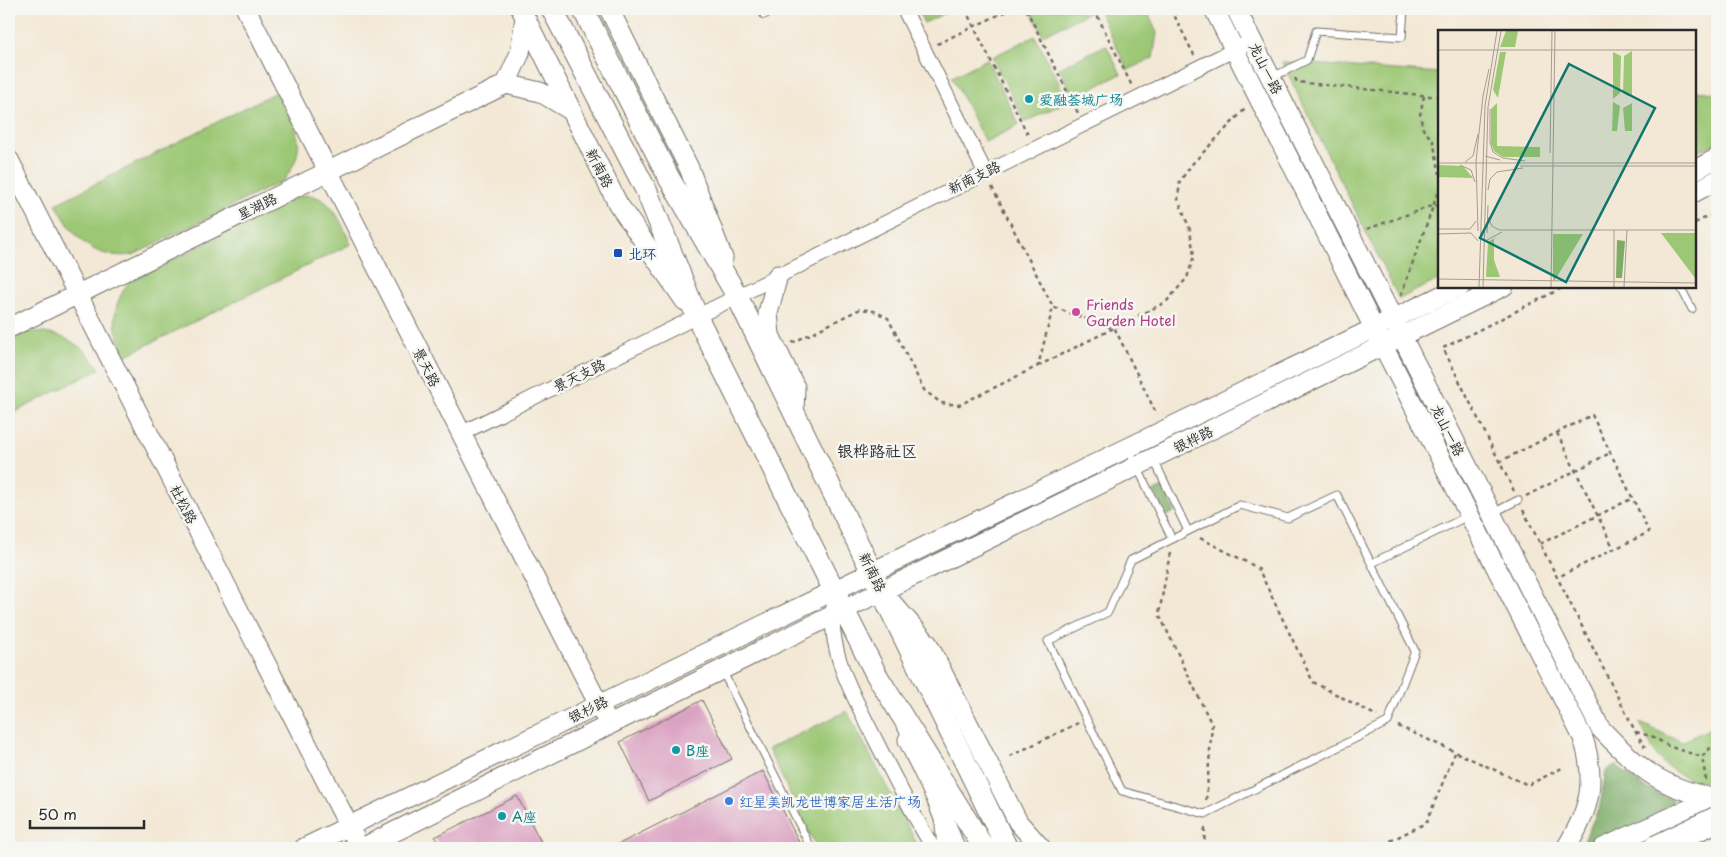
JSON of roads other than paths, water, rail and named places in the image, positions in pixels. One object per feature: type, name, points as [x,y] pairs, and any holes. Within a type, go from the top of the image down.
[{"type":"highway","points":[[1656,848],[1714,800]]},
{"type":"main road","name":"景天路","points":[[246,9],[609,725]]},
{"type":"main road","name":"新南路","points":[[552,9],[647,192],[697,317],[834,590],[838,613],[984,848]]},
{"type":"main road","name":"新南路","points":[[583,9],[669,178],[737,296],[1007,848]]},
{"type":"main road","name":"新南路","points":[[608,9],[690,168],[737,296]]},
{"type":"main road","name":"龙山一路","points":[[1214,9],[1583,738],[1589,755],[1591,788],[1585,813],[1566,848]]},
{"type":"main road","name":"龙山一路","points":[[1236,9],[1600,728],[1620,750],[1652,777],[1683,792],[1714,800]]},
{"type":"main road","name":"新南路","points":[[523,13],[618,204],[697,317]]},
{"type":"main road","points":[[523,13],[520,53],[506,84],[540,92],[572,111]]},
{"type":"main road","name":"星湖路","points":[[9,328],[506,84]]},
{"type":"main road","points":[[1696,169],[1717,158]]},
{"type":"main road","name":"杜松路","points":[[9,160],[361,848]]},
{"type":"main road","points":[[1696,191],[1717,180]]},
{"type":"main road","points":[[778,275],[768,313],[770,335],[795,388],[794,412]]},
{"type":"main road","name":"银桦路","points":[[882,591],[1143,452],[1164,430],[1457,288]]},
{"type":"main road","name":"银桦路","points":[[872,571],[1384,347],[1500,288]]},
{"type":"main road","name":"银杉路","points":[[304,848],[872,571]]},
{"type":"main road","points":[[882,591],[928,644],[1031,848]]},
{"type":"main road","name":"银杉路","points":[[361,848],[882,591]]},
{"type":"main road","points":[[876,674],[936,798],[963,848]]},
{"type":"main road","points":[[936,798],[955,848]]},
{"type":"main road","points":[[1603,848],[1714,800]]},
{"type":"main road","points":[[1018,822],[1041,848]]},
{"type":"street","points":[[904,9],[985,172]]},
{"type":"street","name":"新南支路","points":[[697,317],[1252,40]]},
{"type":"street","name":"景天支路","points":[[460,434],[697,317]]},
{"type":"street","points":[[838,613],[835,646],[842,674],[907,805],[933,848]]},
{"type":"lane","points":[[761,9],[764,15],[776,9]]},
{"type":"lane","points":[[1271,78],[1308,60],[1316,31],[1402,37],[1404,9]]},
{"type":"lane","points":[[1681,288],[1692,309]]},
{"type":"lane","points":[[1143,452],[1188,531]]},
{"type":"lane","points":[[1143,452],[1172,539]]},
{"type":"lane","points":[[1337,495],[1414,651],[1388,722],[1206,814],[1122,791],[1048,641],[1108,612],[1131,560],[1172,539],[1240,504],[1288,518],[1337,495]]},
{"type":"lane","points":[[1490,514],[1518,500]]},
{"type":"lane","points":[[1372,563],[1471,514]]},
{"type":"lane","points":[[722,670],[812,848]]},
{"type":"lane","points":[[936,798],[941,848]]},
{"type":"place","name":"爱融荟城广场","points":[[1029,99]]},
{"type":"place","name":"北环","points":[[618,253]]},
{"type":"place","name":"Friends Garden Hotel","points":[[1076,312]]},
{"type":"place","name":"B座","points":[[676,750]]},
{"type":"place","name":"红星美凯龙世博家居生活广场","points":[[729,801]]},
{"type":"place","name":"A座","points":[[502,816]]},
{"type":"district","name":"银桦路社区","points":[[877,450]]}]
